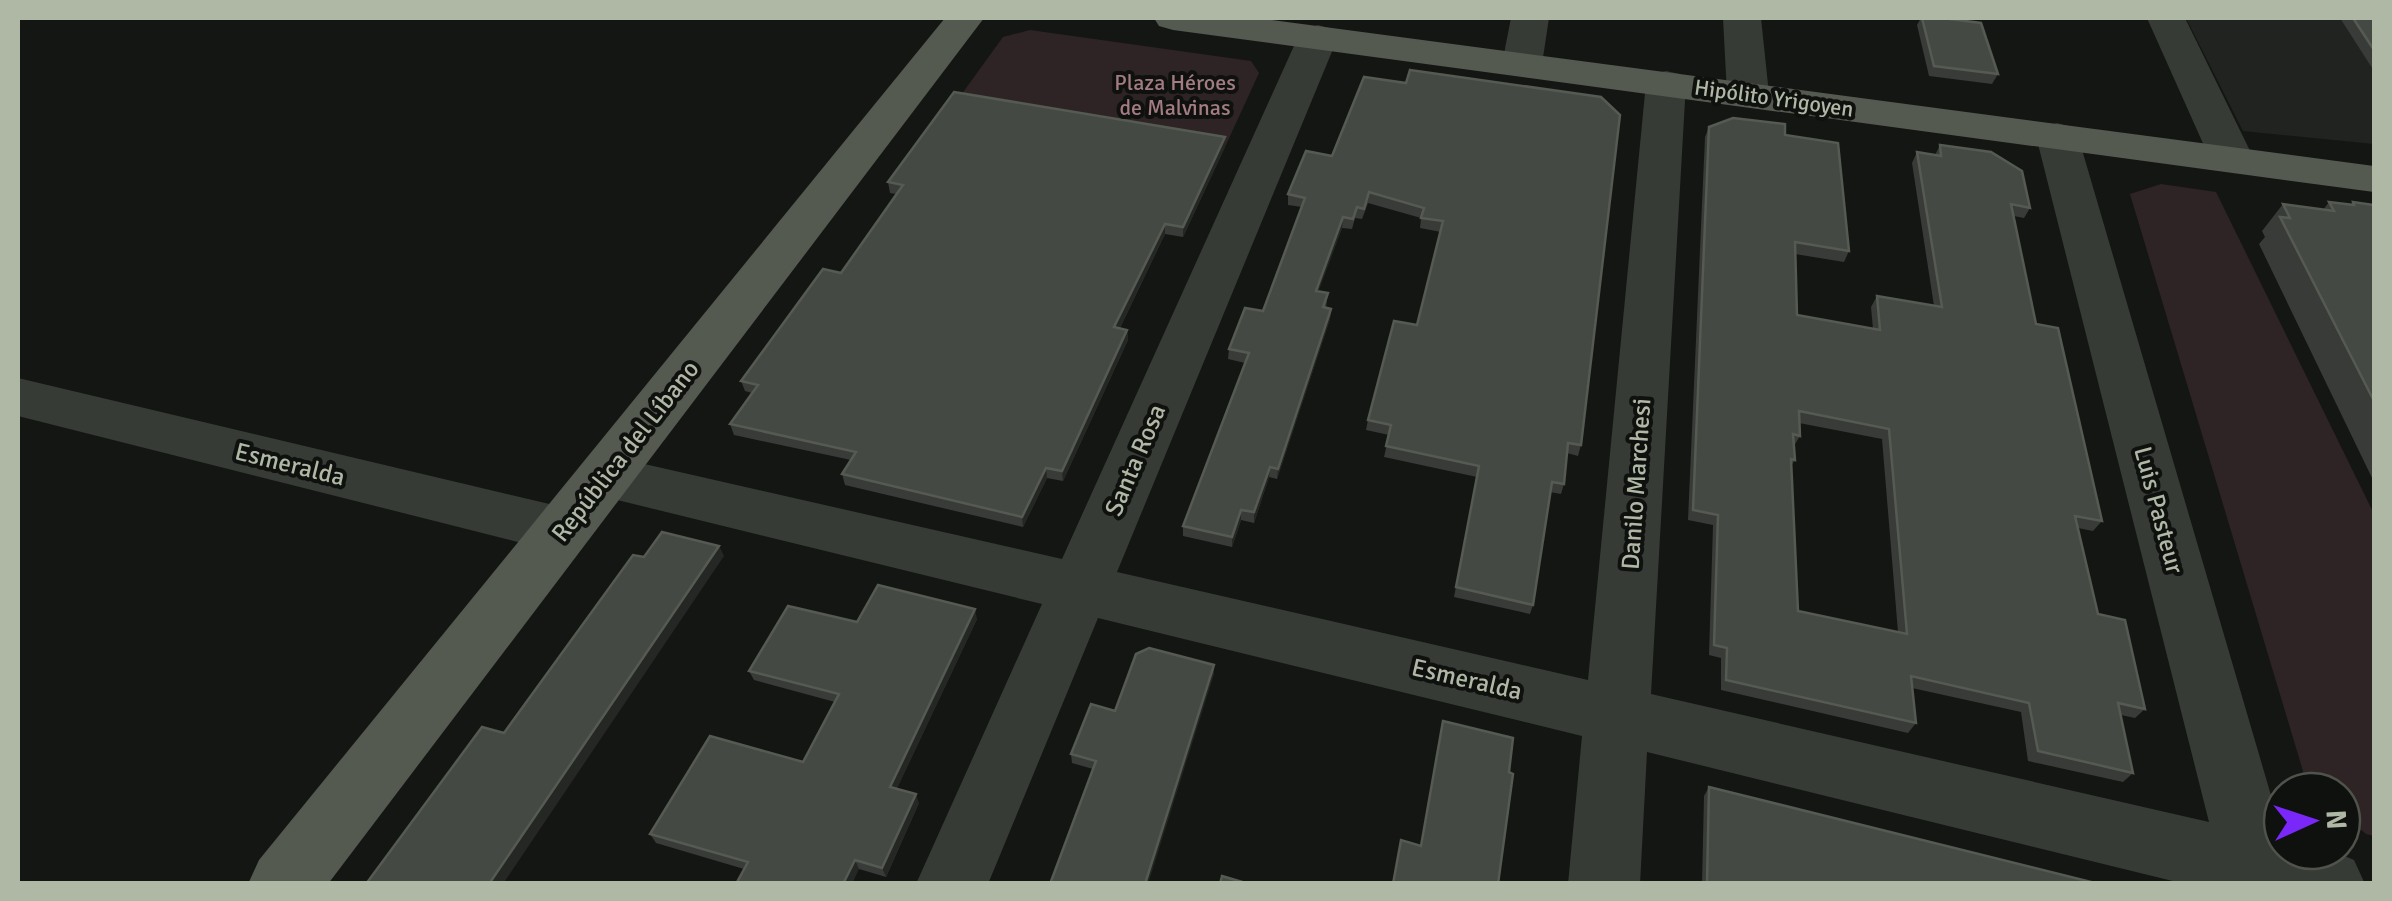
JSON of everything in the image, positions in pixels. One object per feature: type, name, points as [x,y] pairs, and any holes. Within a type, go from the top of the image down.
[{"type":"main road","name":"República del Líbano","points":[[284,884],[965,18]]},
{"type":"main road","name":"Hipólito Yrigoyen","points":[[1173,18],[2374,178]]},
{"type":"street","points":[[1522,64],[1530,18]]},
{"type":"street","points":[[1742,18],[1748,94]]},
{"type":"street","points":[[2166,18],[2232,159]]},
{"type":"street","name":"Santa Rosa","points":[[952,884],[1318,37]]},
{"type":"street","name":"Danilo Marchesi","points":[[1604,884],[1666,84]]},
{"type":"street","name":"Luis Pasteur","points":[[2056,136],[2258,874]]},
{"type":"street","name":"Esmeralda","points":[[18,397],[562,530]]},
{"type":"street","name":"Esmeralda","points":[[605,476],[1620,714],[2258,874],[2329,884]]},
{"type":"shaded area","points":[[2186,18],[2374,18],[2374,144],[2243,131]]},
{"type":"green space","name":"Plaza Héroes de Malvinas","points":[[1030,30],[1251,61],[1259,73],[1225,147],[956,102],[1003,37]]},
{"type":"green space","points":[[2161,184],[2216,192],[2374,514],[2374,836],[2362,830],[2362,771],[2303,771],[2130,194]]},
{"type":"building","points":[[1922,18],[1981,23],[1998,74],[1934,66]]},
{"type":"building","points":[[2353,18],[2374,18],[2374,50]]},
{"type":"building","points":[[1410,70],[1601,97],[1620,115],[1581,445],[1568,443],[1564,484],[1552,482],[1533,605],[1456,587],[1479,466],[1386,446],[1391,425],[1368,420],[1394,321],[1417,325],[1443,221],[1421,218],[1424,208],[1369,192],[1364,209],[1357,207],[1353,219],[1343,217],[1316,291],[1328,293],[1323,307],[1331,309],[1278,469],[1270,467],[1254,512],[1241,510],[1232,537],[1183,526],[1249,353],[1229,349],[1245,308],[1263,311],[1305,198],[1288,194],[1306,151],[1332,156],[1364,77],[1406,83]]},
{"type":"building","points":[[954,92],[1225,137],[1183,227],[1165,224],[1114,327],[1127,330],[1062,471],[1046,468],[1022,517],[842,474],[856,452],[730,424],[758,385],[741,381],[823,269],[841,273],[903,185],[888,182]]},
{"type":"building","points":[[1733,118],[1785,124],[1785,135],[1838,143],[1849,251],[1795,242],[1797,315],[1880,330],[1877,296],[1942,307],[1917,152],[1941,156],[1940,145],[1991,152],[2022,171],[2030,208],[2011,204],[2036,324],[2058,328],[2102,521],[2075,516],[2098,614],[2125,620],[2145,709],[2118,703],[2133,773],[2038,751],[2029,703],[1911,676],[1916,723],[1726,680],[1727,648],[1714,645],[1718,515],[1693,510],[1709,127]],"holes":[[[1799,411],[1889,429],[1907,634],[1798,611],[1791,459],[1795,460],[1793,434],[1800,436]]]},
{"type":"building","points":[[2329,202],[2374,205],[2374,401],[2280,217],[2290,218],[2283,204],[2334,211]]},
{"type":"building","points":[[662,532],[719,546],[489,884],[366,884],[482,727],[504,733],[633,555],[644,557]]},
{"type":"building","points":[[878,585],[975,609],[890,787],[916,794],[882,868],[855,860],[843,884],[736,884],[748,862],[650,834],[710,736],[803,762],[839,694],[749,671],[788,606],[857,622]]},
{"type":"building","points":[[1149,648],[1214,665],[1145,884],[1050,884],[1096,761],[1071,754],[1091,704],[1115,711],[1136,654]]},
{"type":"building","points":[[1443,721],[1513,738],[1509,772],[1513,774],[1498,884],[1393,884],[1401,840],[1421,846]]},
{"type":"building","points":[[1709,787],[2099,884],[1707,884]]},
{"type":"building","points":[[1222,876],[1249,884],[1220,884]]}]
